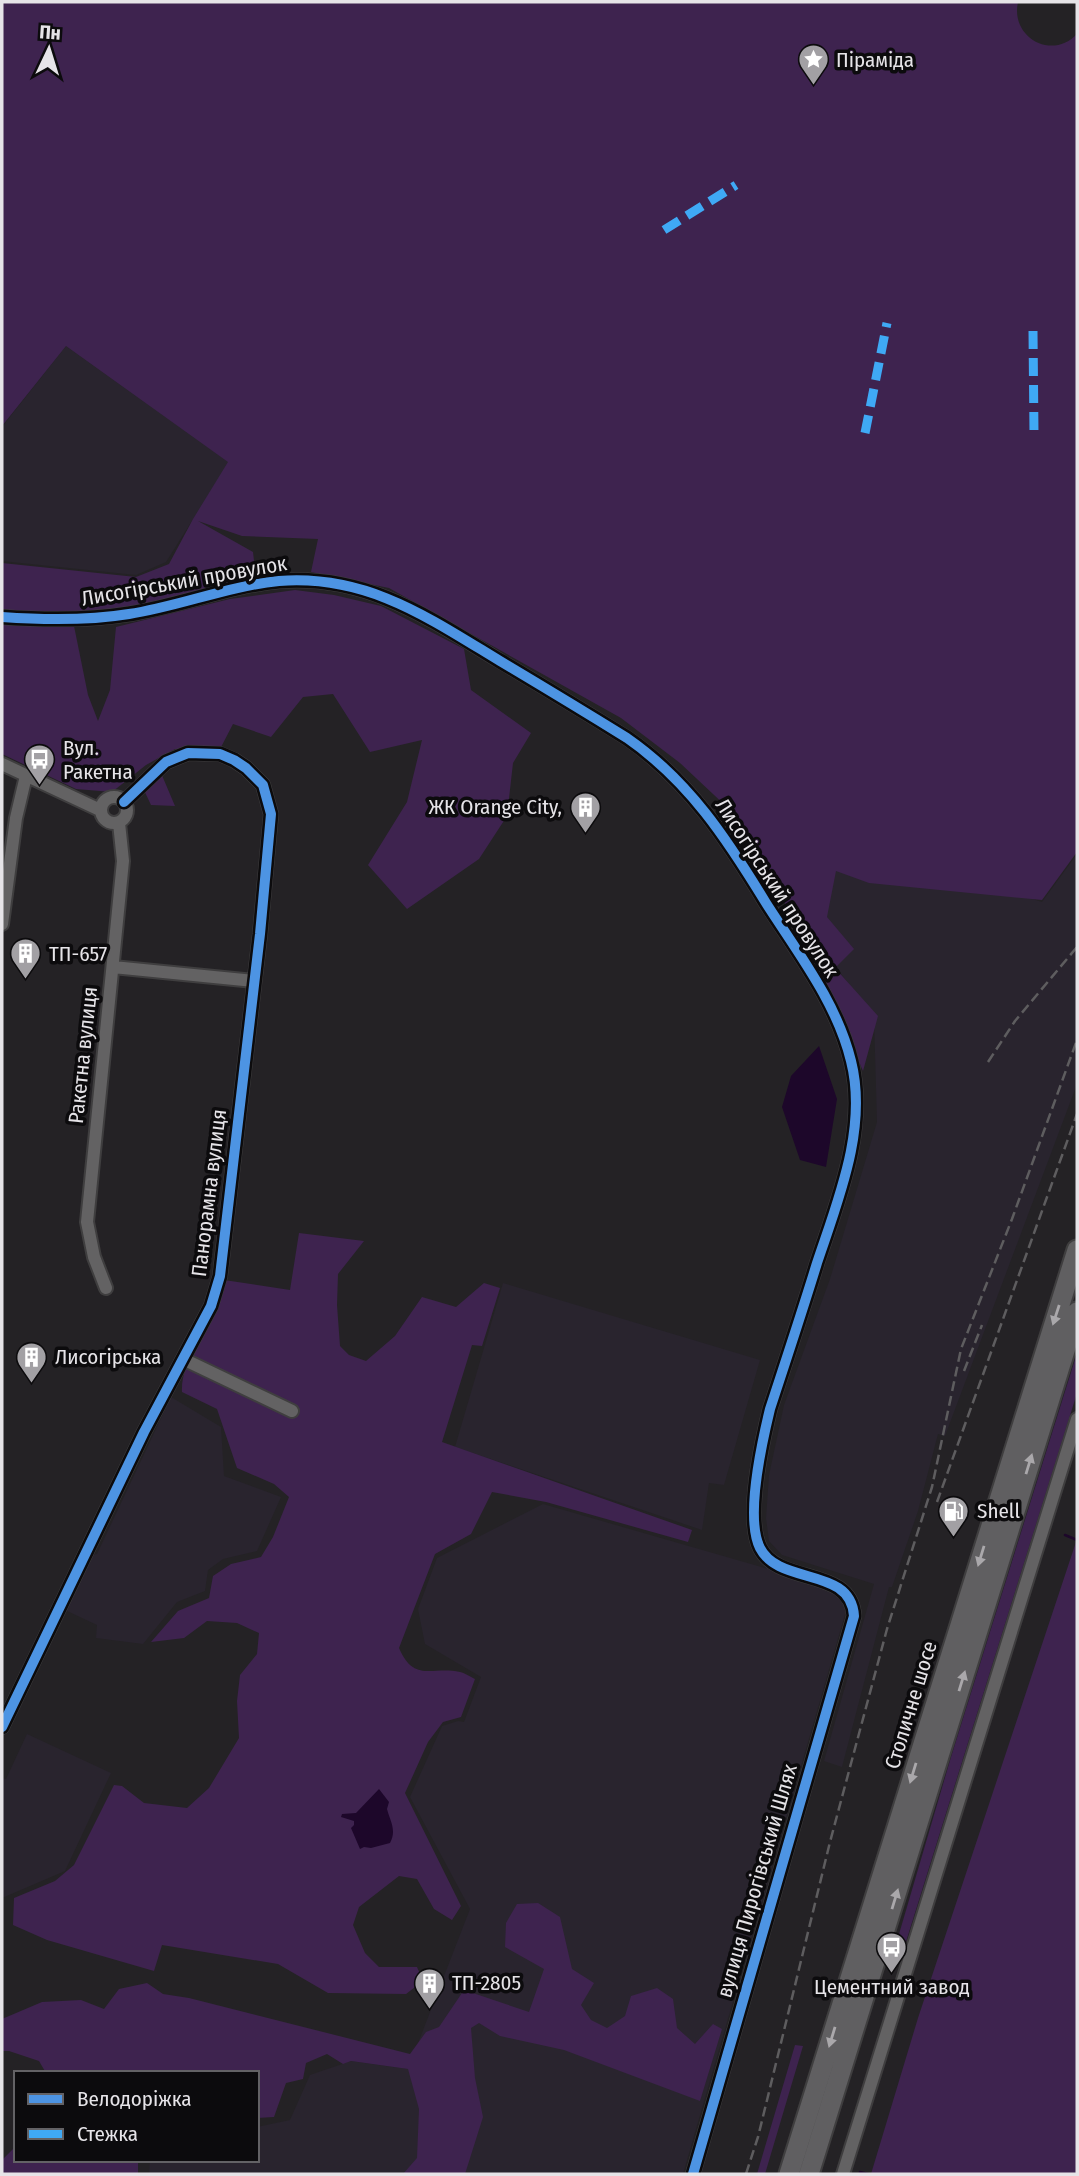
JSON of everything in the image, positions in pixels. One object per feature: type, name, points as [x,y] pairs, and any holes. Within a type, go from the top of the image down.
[{"type":"highway","name":"Столичне шосе","points":[[789,2174],[1077,1250]]},
{"type":"highway","name":"Столичне шосе","points":[[809,2174],[1077,1312]]},
{"type":"street","name":"Лисогірський провулок","points":[[2,617],[45,620],[131,614],[236,588],[279,581],[322,582],[364,589],[405,605],[627,738],[694,796],[734,850],[827,1000],[842,1031],[852,1064],[856,1116],[848,1159],[841,1189],[770,1409],[762,1440],[754,1520],[758,1543],[772,1562],[837,1586],[850,1599]]},
{"type":"street","name":"Панорамна вулиця","points":[[2,1727],[141,1437],[211,1306],[220,1276],[271,814],[263,785],[234,760],[220,754],[188,752],[166,762],[124,802]]},
{"type":"street","points":[[2,764],[100,810],[105,820],[111,824],[119,823],[127,813],[124,802],[114,797],[108,799],[100,810]]},
{"type":"street","points":[[2,924],[16,818],[26,776]]},
{"type":"street","name":"Ракетна вулиця","points":[[106,1289],[94,1257],[87,1222],[123,860],[119,823]]},
{"type":"street","points":[[113,967],[254,981]]},
{"type":"street","points":[[183,1359],[292,1411]]},
{"type":"street","points":[[843,2174],[1077,1419]]},
{"type":"street","name":"вулиця Пирогівський Шлях","points":[[693,2174],[852,1625],[853,1609],[850,1599]]},
{"type":"shaded area","points":[[2,2],[1018,2],[1020,26],[1035,41],[1056,45],[1067,42],[1077,34],[1077,852],[1042,900],[869,883],[836,871],[827,917],[854,949],[835,968],[878,1016],[863,1071],[807,941],[730,810],[680,763],[621,718],[389,588],[311,572],[318,539],[242,536],[198,521],[253,552],[256,579],[130,610],[56,615],[2,609],[2,563],[136,577],[169,564],[228,462],[66,346],[2,426]]},
{"type":"shaded area","points":[[66,346],[229,462],[166,562],[136,575],[2,561],[2,427]]},
{"type":"shaded area","points":[[295,590],[334,595],[381,606],[464,649],[471,690],[531,733],[513,763],[507,816],[479,859],[407,909],[368,865],[407,802],[422,740],[370,752],[333,694],[303,697],[271,737],[233,724],[219,751],[175,749],[146,765],[112,792],[76,789],[2,754],[2,620],[74,626],[88,695],[98,721],[110,690],[116,627],[230,599]]},
{"type":"shaded area","points":[[161,773],[175,806],[151,805],[143,788]]},
{"type":"shaded area","points":[[785,823],[1042,902],[1077,854],[1077,1084],[945,1436],[938,1434],[918,1511],[892,1587],[889,1587],[842,1767],[824,1761],[874,1584],[782,1555],[769,1541],[766,1518],[769,1475],[784,1405],[830,1279],[877,1122],[874,1018],[803,923]]},
{"type":"shaded area","points":[[819,1046],[837,1099],[826,1167],[800,1160],[782,1107],[791,1076]]},
{"type":"shaded area","points":[[299,1233],[364,1241],[338,1274],[337,1305],[340,1346],[349,1355],[366,1361],[395,1336],[422,1297],[456,1307],[484,1283],[500,1288],[482,1346],[472,1345],[442,1442],[692,1530],[688,1542],[546,1502],[492,1492],[471,1534],[435,1554],[399,1648],[411,1666],[418,1669],[460,1672],[475,1679],[461,1717],[443,1722],[428,1742],[405,1793],[461,1906],[452,1920],[434,1909],[417,1879],[399,1876],[359,1907],[353,1925],[365,1953],[379,1967],[417,1967],[423,1981],[406,1994],[328,1993],[278,1964],[162,1945],[154,1971],[47,1940],[13,1925],[14,1898],[55,1881],[74,1865],[114,1785],[122,1786],[144,1803],[187,1808],[209,1788],[239,1738],[237,1701],[240,1675],[257,1654],[259,1633],[237,1623],[207,1621],[184,1638],[151,1642],[178,1611],[209,1598],[213,1576],[231,1564],[261,1557],[273,1537],[289,1497],[274,1484],[237,1468],[217,1409],[182,1392],[191,1351],[224,1280],[290,1290]]},
{"type":"shaded area","points":[[503,1283],[760,1360],[724,1485],[709,1483],[702,1530],[455,1447]]},
{"type":"shaded area","points":[[1077,1353],[1077,1393],[900,1961],[892,1958],[951,1757]]},
{"type":"shaded area","points":[[171,1397],[221,1427],[224,1476],[281,1497],[257,1551],[223,1559],[208,1570],[205,1591],[177,1602],[143,1644],[96,1638],[97,1625],[65,1610],[88,1556],[97,1554]]},
{"type":"shaded area","points":[[543,1504],[841,1590],[846,1611],[683,2174],[149,2174],[150,2162],[259,2162],[259,2127],[290,2120],[310,2075],[351,2061],[408,2069],[470,1909],[410,1797],[442,1726],[464,1722],[481,1677],[425,1644],[418,1609],[437,1558]]},
{"type":"shaded area","points":[[1077,1539],[1077,2174],[871,2174],[918,2018]]},
{"type":"shaded area","points":[[27,1734],[111,1773],[65,1871],[2,1898],[2,1778],[6,1779]]},
{"type":"shaded area","points":[[379,1789],[389,1802],[387,1809],[392,1838],[390,1843],[360,1849],[351,1828],[354,1821],[341,1817],[342,1814],[356,1813]]},
{"type":"shaded area","points":[[538,1903],[560,1917],[572,1969],[594,1983],[581,2005],[591,2020],[607,2028],[625,2016],[631,1996],[657,1988],[673,1999],[677,2028],[695,2044],[713,2024],[722,2029],[700,2101],[564,2050],[500,2036],[479,2023],[471,2028],[475,2078],[483,2117],[465,2174],[403,2174],[417,2158],[419,2109],[408,2069],[351,2061],[343,2064],[327,2054],[306,2063],[303,2079],[286,2083],[274,2117],[259,2118],[259,2071],[45,2071],[39,2061],[2,2051],[2,2019],[42,2002],[81,2000],[104,2009],[119,1989],[147,1983],[163,1994],[189,1998],[410,2054],[426,2032],[439,2027],[464,1990],[529,2012],[544,1969],[505,1947],[506,1923],[517,1904]]},
{"type":"shaded area","points":[[795,2045],[803,2046],[765,2174],[757,2174]]},
{"type":"shaded area","points":[[14,2148],[14,2162],[138,2162],[138,2174],[2,2174],[2,2160]]},
{"type":"waterway","points":[[1065,1535],[1077,1540]]},
{"type":"waterway","points":[[860,2172],[868,2174]]},
{"type":"railway","points":[[988,1062],[1015,1021],[1077,947]]},
{"type":"railway","points":[[746,2174],[758,2137],[830,1842],[887,1629],[932,1487],[961,1349],[1077,1040]]},
{"type":"railway","points":[[937,1502],[1077,1114]]},
{"type":"railway","points":[[964,1371],[982,1325]]},
{"type":"marked path","points":[[664,230],[736,185]]},
{"type":"marked path","points":[[865,433],[887,323]]},
{"type":"marked path","points":[[1033,331],[1034,434]]},
{"type":"cycle path","points":[[2,617],[65,619],[113,616],[279,581],[341,584],[396,602],[448,629],[627,738],[669,773],[688,792],[737,856],[815,979],[836,1019],[851,1061],[855,1086],[853,1138],[841,1189],[770,1409],[756,1480],[754,1518],[760,1548],[769,1560],[782,1568],[841,1590],[850,1600],[854,1616],[693,2174]]},
{"type":"cycle path","points":[[2,1727],[144,1432],[211,1306],[220,1276],[260,934],[271,814],[263,785],[246,768],[220,754],[188,753],[166,762],[124,802]]},
{"type":"place","name":"Піраміда","points":[[813,87]]},
{"type":"place","name":"Вул. Ракетна","points":[[40,787]]},
{"type":"place","name":"ЖК Orange City,","points":[[585,834]]},
{"type":"place","name":"ТП-657","points":[[26,981]]},
{"type":"place","name":"Лисогірська","points":[[32,1384]]},
{"type":"place","name":"Shell","points":[[954,1538]]},
{"type":"place","name":"Цементний завод","points":[[892,1974]]},
{"type":"place","name":"ТП-2805","points":[[429,2010]]}]
